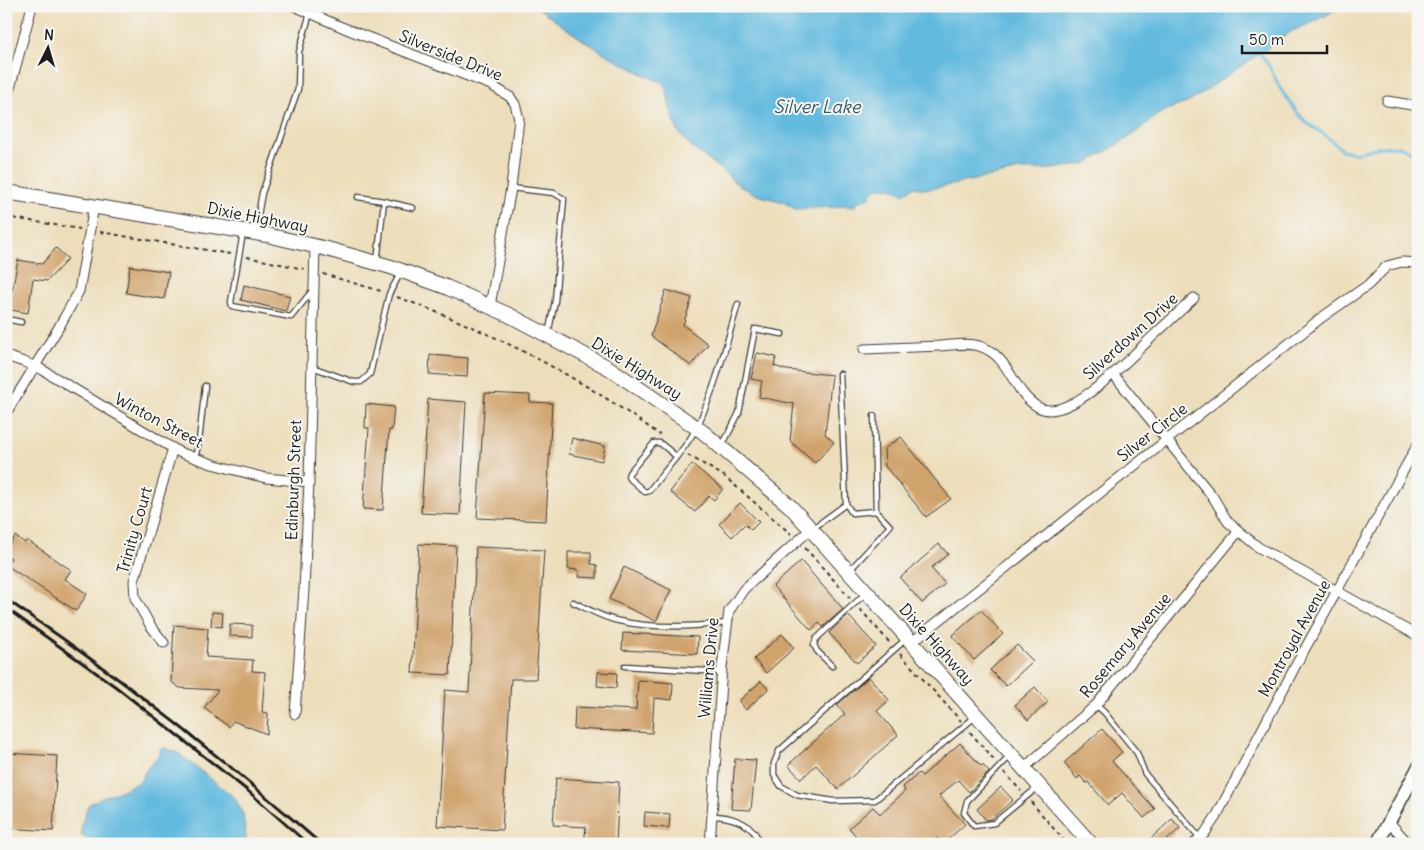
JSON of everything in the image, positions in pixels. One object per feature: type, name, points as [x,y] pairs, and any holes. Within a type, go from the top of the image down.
[{"type":"main road","name":"Dixie Highway","points":[[6,192],[249,232],[315,246],[377,263],[446,287],[490,306],[609,368],[696,427],[791,507],[1091,844]]},
{"type":"street","points":[[6,102],[32,6]]},
{"type":"street","name":"Silverside Drive","points":[[294,6],[344,28],[492,85],[510,97],[515,104],[519,119],[511,188],[490,306]]},
{"type":"street","points":[[1387,101],[1418,106]]},
{"type":"street","points":[[6,413],[79,291],[94,206]]},
{"type":"street","name":"Edinburgh Street","points":[[295,714],[309,482],[315,246]]},
{"type":"street","name":"Silver Circle","points":[[910,640],[1321,318],[1368,285],[1387,266],[1402,262],[1418,263]]},
{"type":"street","name":"Silverdown Drive","points":[[864,349],[960,345],[981,346],[1002,362],[1024,394],[1037,407],[1046,410],[1061,408],[1097,388],[1114,375],[1194,298]]},
{"type":"street","name":"Winton Street","points":[[6,356],[35,367],[173,448],[195,458],[266,478],[309,482]]},
{"type":"street","points":[[1114,375],[1213,497],[1228,522],[1238,532],[1258,547],[1418,636]]},
{"type":"street","name":"Montroyal Avenue","points":[[1197,841],[1217,815],[1282,691],[1418,444]]},
{"type":"street","name":"Trinity Court","points":[[164,643],[150,625],[134,598],[134,581],[173,448]]},
{"type":"street","name":"Williams Drive","points":[[710,844],[721,672],[728,611],[744,589],[811,529]]},
{"type":"street","name":"Rosemary Avenue","points":[[1024,768],[1096,704],[1238,532]]},
{"type":"street","points":[[1377,844],[1418,768]]},
{"type":"street","points":[[1389,822],[1409,844]]},
{"type":"lane","points":[[310,13],[299,52],[298,89],[249,232],[239,255],[231,302],[232,306],[291,316],[314,289]]},
{"type":"lane","points":[[511,188],[554,192],[564,198],[555,302],[547,335]]},
{"type":"lane","points":[[358,197],[413,208]]},
{"type":"lane","points":[[377,263],[384,202]]},
{"type":"lane","points":[[312,368],[354,382],[365,380],[370,374],[389,294],[402,271]]},
{"type":"lane","points":[[676,456],[660,443],[654,443],[629,473],[628,477],[645,492],[649,491],[682,451],[696,427],[717,378],[738,304]]},
{"type":"lane","points":[[6,319],[21,322]]},
{"type":"lane","points":[[721,447],[740,413],[755,329],[782,334]]},
{"type":"lane","points":[[840,374],[846,504],[852,513],[876,511]]},
{"type":"lane","points":[[195,458],[199,441],[205,386]]},
{"type":"lane","points":[[849,571],[890,526],[876,511],[874,416]]},
{"type":"lane","points":[[811,529],[846,504]]},
{"type":"lane","points":[[832,666],[814,645],[816,638],[867,592]]},
{"type":"lane","points":[[573,602],[618,621],[647,626],[727,623]]},
{"type":"lane","points":[[910,640],[896,648],[779,751],[774,763],[774,774],[782,786],[798,795],[833,801],[875,800],[978,715]]},
{"type":"lane","points":[[625,666],[721,672]]},
{"type":"lane","points":[[1096,704],[1137,753],[1145,774],[1197,841]]},
{"type":"lane","points":[[1012,754],[967,801],[964,813],[974,826],[994,823],[1040,786]]},
{"type":"lane","points":[[712,816],[726,816],[738,820],[749,828],[759,844]]},
{"type":"path","points":[[6,217],[239,255],[314,272],[389,294],[441,313],[519,349],[595,391],[661,436]]},
{"type":"path","points":[[682,451],[724,476],[785,528]]},
{"type":"path","points":[[809,552],[964,725],[1066,844]]},
{"type":"water","name":"Silver Lake","points":[[536,6],[1342,6],[1316,21],[1292,31],[1189,102],[1158,115],[1127,139],[1085,164],[1052,169],[1020,170],[928,189],[913,187],[904,194],[898,190],[881,187],[873,191],[870,197],[857,202],[855,206],[843,205],[795,209],[783,202],[757,195],[742,187],[690,146],[677,129],[669,105],[667,89],[661,82],[644,75],[596,48]]},
{"type":"water","points":[[165,748],[178,753],[235,798],[243,814],[246,836],[245,844],[96,844],[81,834],[88,805],[102,797],[141,781],[146,770],[158,757],[161,749]]},
{"type":"building","points":[[56,248],[68,259],[47,281],[33,279],[28,313],[6,309],[6,290],[12,291],[18,260],[42,264]]},
{"type":"building","points":[[130,266],[169,272],[164,299],[126,293]]},
{"type":"building","points":[[244,285],[290,296],[286,311],[241,300]]},
{"type":"building","points":[[666,290],[692,298],[683,325],[708,344],[691,366],[651,336]]},
{"type":"building","points":[[757,353],[776,357],[774,366],[787,370],[832,375],[825,434],[834,442],[815,463],[790,441],[794,404],[759,397],[762,381],[751,379]]},
{"type":"building","points":[[430,355],[468,358],[467,377],[429,374]]},
{"type":"building","points":[[485,393],[530,395],[530,402],[552,403],[546,521],[477,518]]},
{"type":"building","points":[[428,399],[466,402],[460,515],[421,513]]},
{"type":"building","points":[[366,404],[394,407],[392,430],[389,430],[383,510],[363,509],[369,428],[365,428]]},
{"type":"building","points":[[901,437],[951,499],[926,517],[885,466],[884,449]]},
{"type":"building","points":[[572,438],[605,446],[602,461],[569,454]]},
{"type":"building","points":[[692,464],[723,489],[714,500],[709,496],[695,512],[670,492]]},
{"type":"building","points":[[740,503],[759,522],[751,530],[745,524],[732,537],[719,524]]},
{"type":"building","points":[[15,536],[25,543],[27,540],[71,570],[65,579],[87,594],[76,611],[6,565],[11,558],[6,555],[6,550]]},
{"type":"building","points":[[419,544],[456,546],[450,675],[412,673]]},
{"type":"building","points":[[939,544],[948,554],[931,568],[945,584],[922,603],[900,578]]},
{"type":"building","points":[[476,547],[544,550],[536,679],[511,679],[502,830],[437,826],[445,690],[469,692]]},
{"type":"building","points":[[568,552],[591,552],[591,564],[597,565],[597,578],[579,577],[579,570],[568,569]]},
{"type":"building","points":[[801,561],[843,609],[823,627],[819,623],[811,630],[773,586]]},
{"type":"building","points":[[624,567],[671,590],[656,621],[609,599]]},
{"type":"building","points":[[981,610],[1003,634],[974,660],[952,636]]},
{"type":"building","points":[[212,612],[223,613],[222,627],[211,626]]},
{"type":"building","points":[[848,615],[876,646],[857,663],[829,633]]},
{"type":"building","points":[[230,624],[252,625],[252,637],[229,636]]},
{"type":"building","points":[[174,625],[208,628],[206,657],[253,660],[252,671],[265,672],[262,712],[268,713],[267,734],[233,721],[229,727],[204,708],[218,690],[180,688],[171,682]]},
{"type":"building","points":[[623,633],[698,637],[697,654],[622,650]]},
{"type":"building","points":[[782,634],[794,648],[766,673],[754,659]]},
{"type":"building","points":[[1017,645],[1033,661],[1006,686],[990,670]]},
{"type":"building","points":[[598,672],[617,673],[616,688],[597,686]]},
{"type":"building","points":[[869,677],[889,700],[877,711],[898,735],[838,789],[816,765],[801,779],[788,765],[845,714],[837,705]]},
{"type":"building","points":[[638,680],[673,683],[672,700],[654,698],[652,733],[574,729],[575,707],[636,710]]},
{"type":"building","points":[[761,681],[768,689],[746,710],[739,701]]},
{"type":"building","points":[[1035,687],[1048,702],[1028,720],[1015,705]]},
{"type":"building","points":[[1102,729],[1122,752],[1112,761],[1155,809],[1144,818],[1122,793],[1108,805],[1088,782],[1086,783],[1080,776],[1077,779],[1064,763]]},
{"type":"building","points":[[960,743],[989,772],[969,792],[958,780],[939,796],[965,824],[943,844],[937,838],[930,844],[863,844],[849,828],[873,807],[880,814],[905,791],[903,787],[919,773],[922,776]]},
{"type":"building","points":[[6,753],[57,756],[53,831],[6,828]]},
{"type":"building","points":[[735,759],[756,760],[751,810],[731,809]]},
{"type":"building","points":[[556,778],[619,782],[616,844],[584,844],[586,827],[553,825]]},
{"type":"building","points":[[1001,787],[1013,800],[991,819],[986,820],[977,809]]},
{"type":"building","points":[[645,812],[670,814],[669,828],[644,826]]},
{"type":"building","points":[[1172,819],[1180,828],[1163,844],[1145,844]]},
{"type":"waterway","points":[[1260,53],[1281,90],[1297,112],[1308,124],[1324,134],[1342,150],[1355,153],[1380,147],[1399,146],[1418,157]]},
{"type":"railway","points":[[6,599],[128,686],[245,779],[321,844]]},
{"type":"railway","points":[[6,608],[116,687],[248,791],[308,844]]}]
